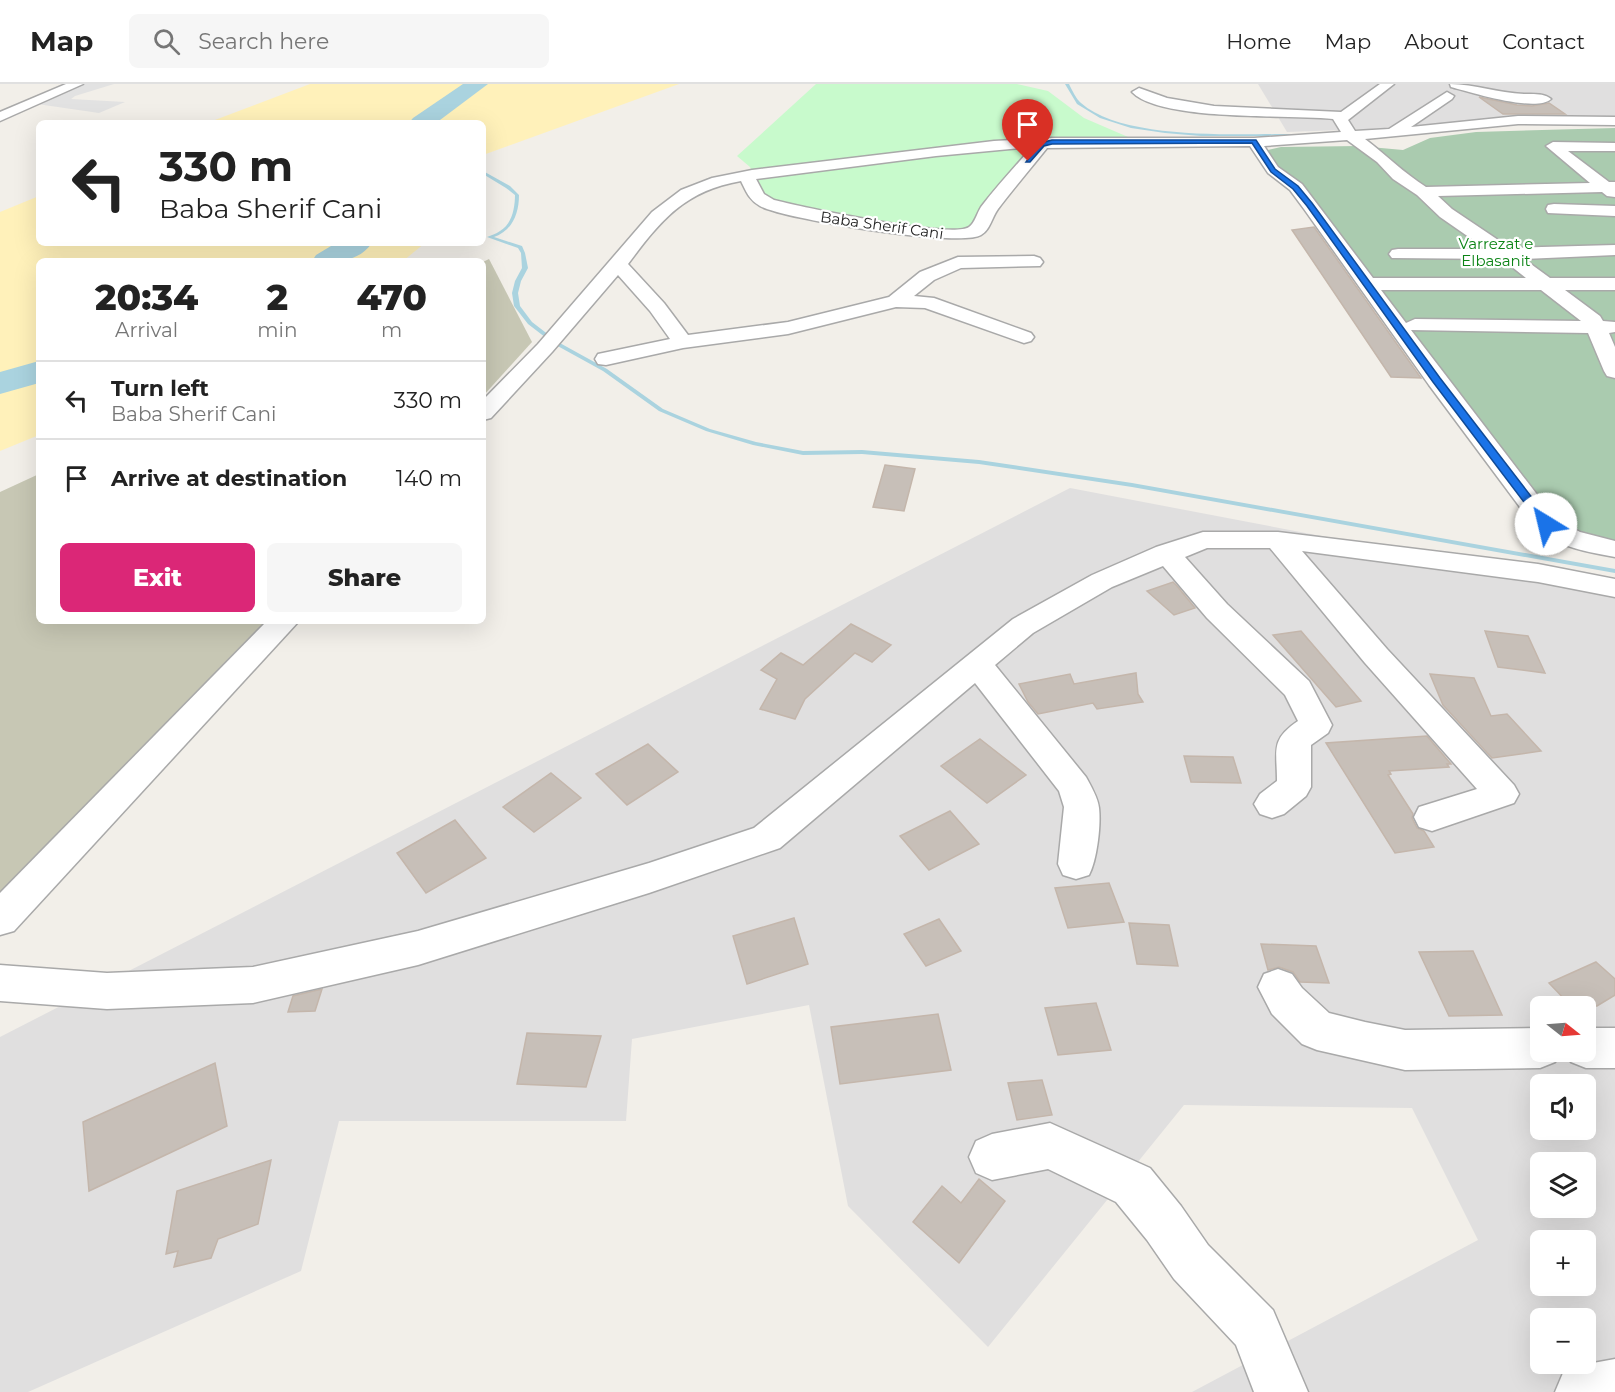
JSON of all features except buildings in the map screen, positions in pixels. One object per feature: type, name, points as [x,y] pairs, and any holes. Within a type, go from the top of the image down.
[{"type":"street","points":[[0,117],[77,84]]},
{"type":"street","points":[[1342,118],[1388,84]]},
{"type":"street","points":[[1456,84],[1502,97],[1544,99]]},
{"type":"street","points":[[1139,92],[1174,106],[1342,118],[1392,133]]},
{"type":"street","points":[[1392,133],[1447,96]]},
{"type":"street","points":[[1342,118],[1351,136],[1423,192],[1446,213],[1605,327],[1615,371]]},
{"type":"street","points":[[486,410],[551,341],[669,203],[689,191],[715,183],[967,147],[1052,142],[1254,142],[1392,133],[1518,120],[1615,121]]},
{"type":"street","name":"Baba Sherif Cani","points":[[747,177],[757,198],[768,204],[821,216],[904,230],[957,235],[974,232],[981,226],[988,210],[1042,145],[1052,142]]},
{"type":"street","points":[[1254,142],[1273,170],[1296,187],[1310,205],[1437,380],[1546,524],[1561,536],[1615,549]]},
{"type":"street","points":[[1612,190],[1553,146],[1615,147]]},
{"type":"street","points":[[1423,192],[1612,190]]},
{"type":"street","points":[[1532,208],[1615,211]]},
{"type":"street","points":[[1398,254],[1506,254],[1615,250]]},
{"type":"street","points":[[896,301],[927,276],[958,263],[1034,262]]},
{"type":"street","points":[[618,264],[657,307],[683,342]]},
{"type":"street","points":[[1368,284],[1545,282],[1615,284]]},
{"type":"street","points":[[606,359],[683,342],[788,328],[896,301],[927,302],[1024,337]]},
{"type":"street","points":[[1415,325],[1605,327]]},
{"type":"street","points":[[0,983],[107,991],[253,985],[418,948],[649,878],[767,838],[1023,626],[1102,581],[1166,553],[1203,540],[1278,540],[1538,573],[1615,588]]},
{"type":"street","points":[[1278,540],[1376,656],[1502,794],[1432,817]]},
{"type":"street","points":[[1166,553],[1216,611],[1298,689],[1309,706],[1316,725],[1294,740],[1294,787],[1272,804]]},
{"type":"street","points":[[0,919],[281,624]]},
{"type":"street","points":[[978,665],[1074,786],[1082,807],[1076,864]]},
{"type":"street","points":[[1278,987],[1287,1000],[1317,1030],[1365,1042],[1405,1050],[1530,1048]]},
{"type":"street","points":[[1596,1048],[1615,1048]]},
{"type":"street","points":[[992,1157],[1050,1146],[1133,1185],[1164,1223],[1191,1262],[1256,1328],[1281,1392]]},
{"type":"street","points":[[1582,1392],[1615,1385]]},
{"type":"shaded area","points":[[81,84],[114,84],[71,99],[125,102],[99,113],[37,104]]},
{"type":"shaded area","points":[[1258,84],[1615,84],[1615,120],[1287,132]]},
{"type":"shaded area","points":[[489,259],[532,342],[486,393],[486,260]]},
{"type":"shaded area","points":[[36,475],[36,624],[266,624],[0,900],[0,492]]},
{"type":"shaded area","points":[[1070,488],[1615,592],[1615,1392],[1192,1392],[1478,1240],[1412,1108],[1184,1105],[988,1347],[848,1206],[809,1005],[632,1039],[626,1121],[339,1121],[301,1271],[28,1392],[0,1392],[0,1037]]},
{"type":"sand","points":[[310,84],[679,84],[486,154],[486,120],[215,120]]},
{"type":"sand","points":[[36,197],[36,246],[421,246],[407,258],[36,258],[36,436],[0,451],[0,212]]},
{"type":"green space","points":[[816,84],[1017,84],[1048,91],[1084,118],[1142,143],[1038,142],[987,198],[976,222],[967,228],[951,231],[895,225],[783,203],[764,195],[750,167],[737,156]]},
{"type":"green space","name":"Varrezat e Elbasanit","points":[[1615,128],[1615,545],[1561,533],[1272,163],[1268,150],[1281,147],[1359,146],[1403,150],[1430,138],[1476,132]]},
{"type":"waterway","points":[[425,120],[477,84]]},
{"type":"waterway","points":[[1067,84],[1079,103],[1101,117],[1131,127],[1201,135],[1289,135]]},
{"type":"waterway","points":[[486,174],[517,195],[516,209],[510,224],[502,232],[489,237],[520,247],[523,253],[525,268],[515,293],[517,306],[530,323],[556,343],[605,370],[661,410],[708,430],[755,444],[803,453],[862,452],[979,462],[1132,485],[1615,571]]},
{"type":"waterway","points":[[332,258],[352,246]]},
{"type":"waterway","points":[[0,383],[36,373]]},
{"type":"route","points":[[1028,161],[1042,145],[1052,142],[1254,142],[1273,170],[1296,187],[1310,205],[1437,380],[1546,524]]}]
